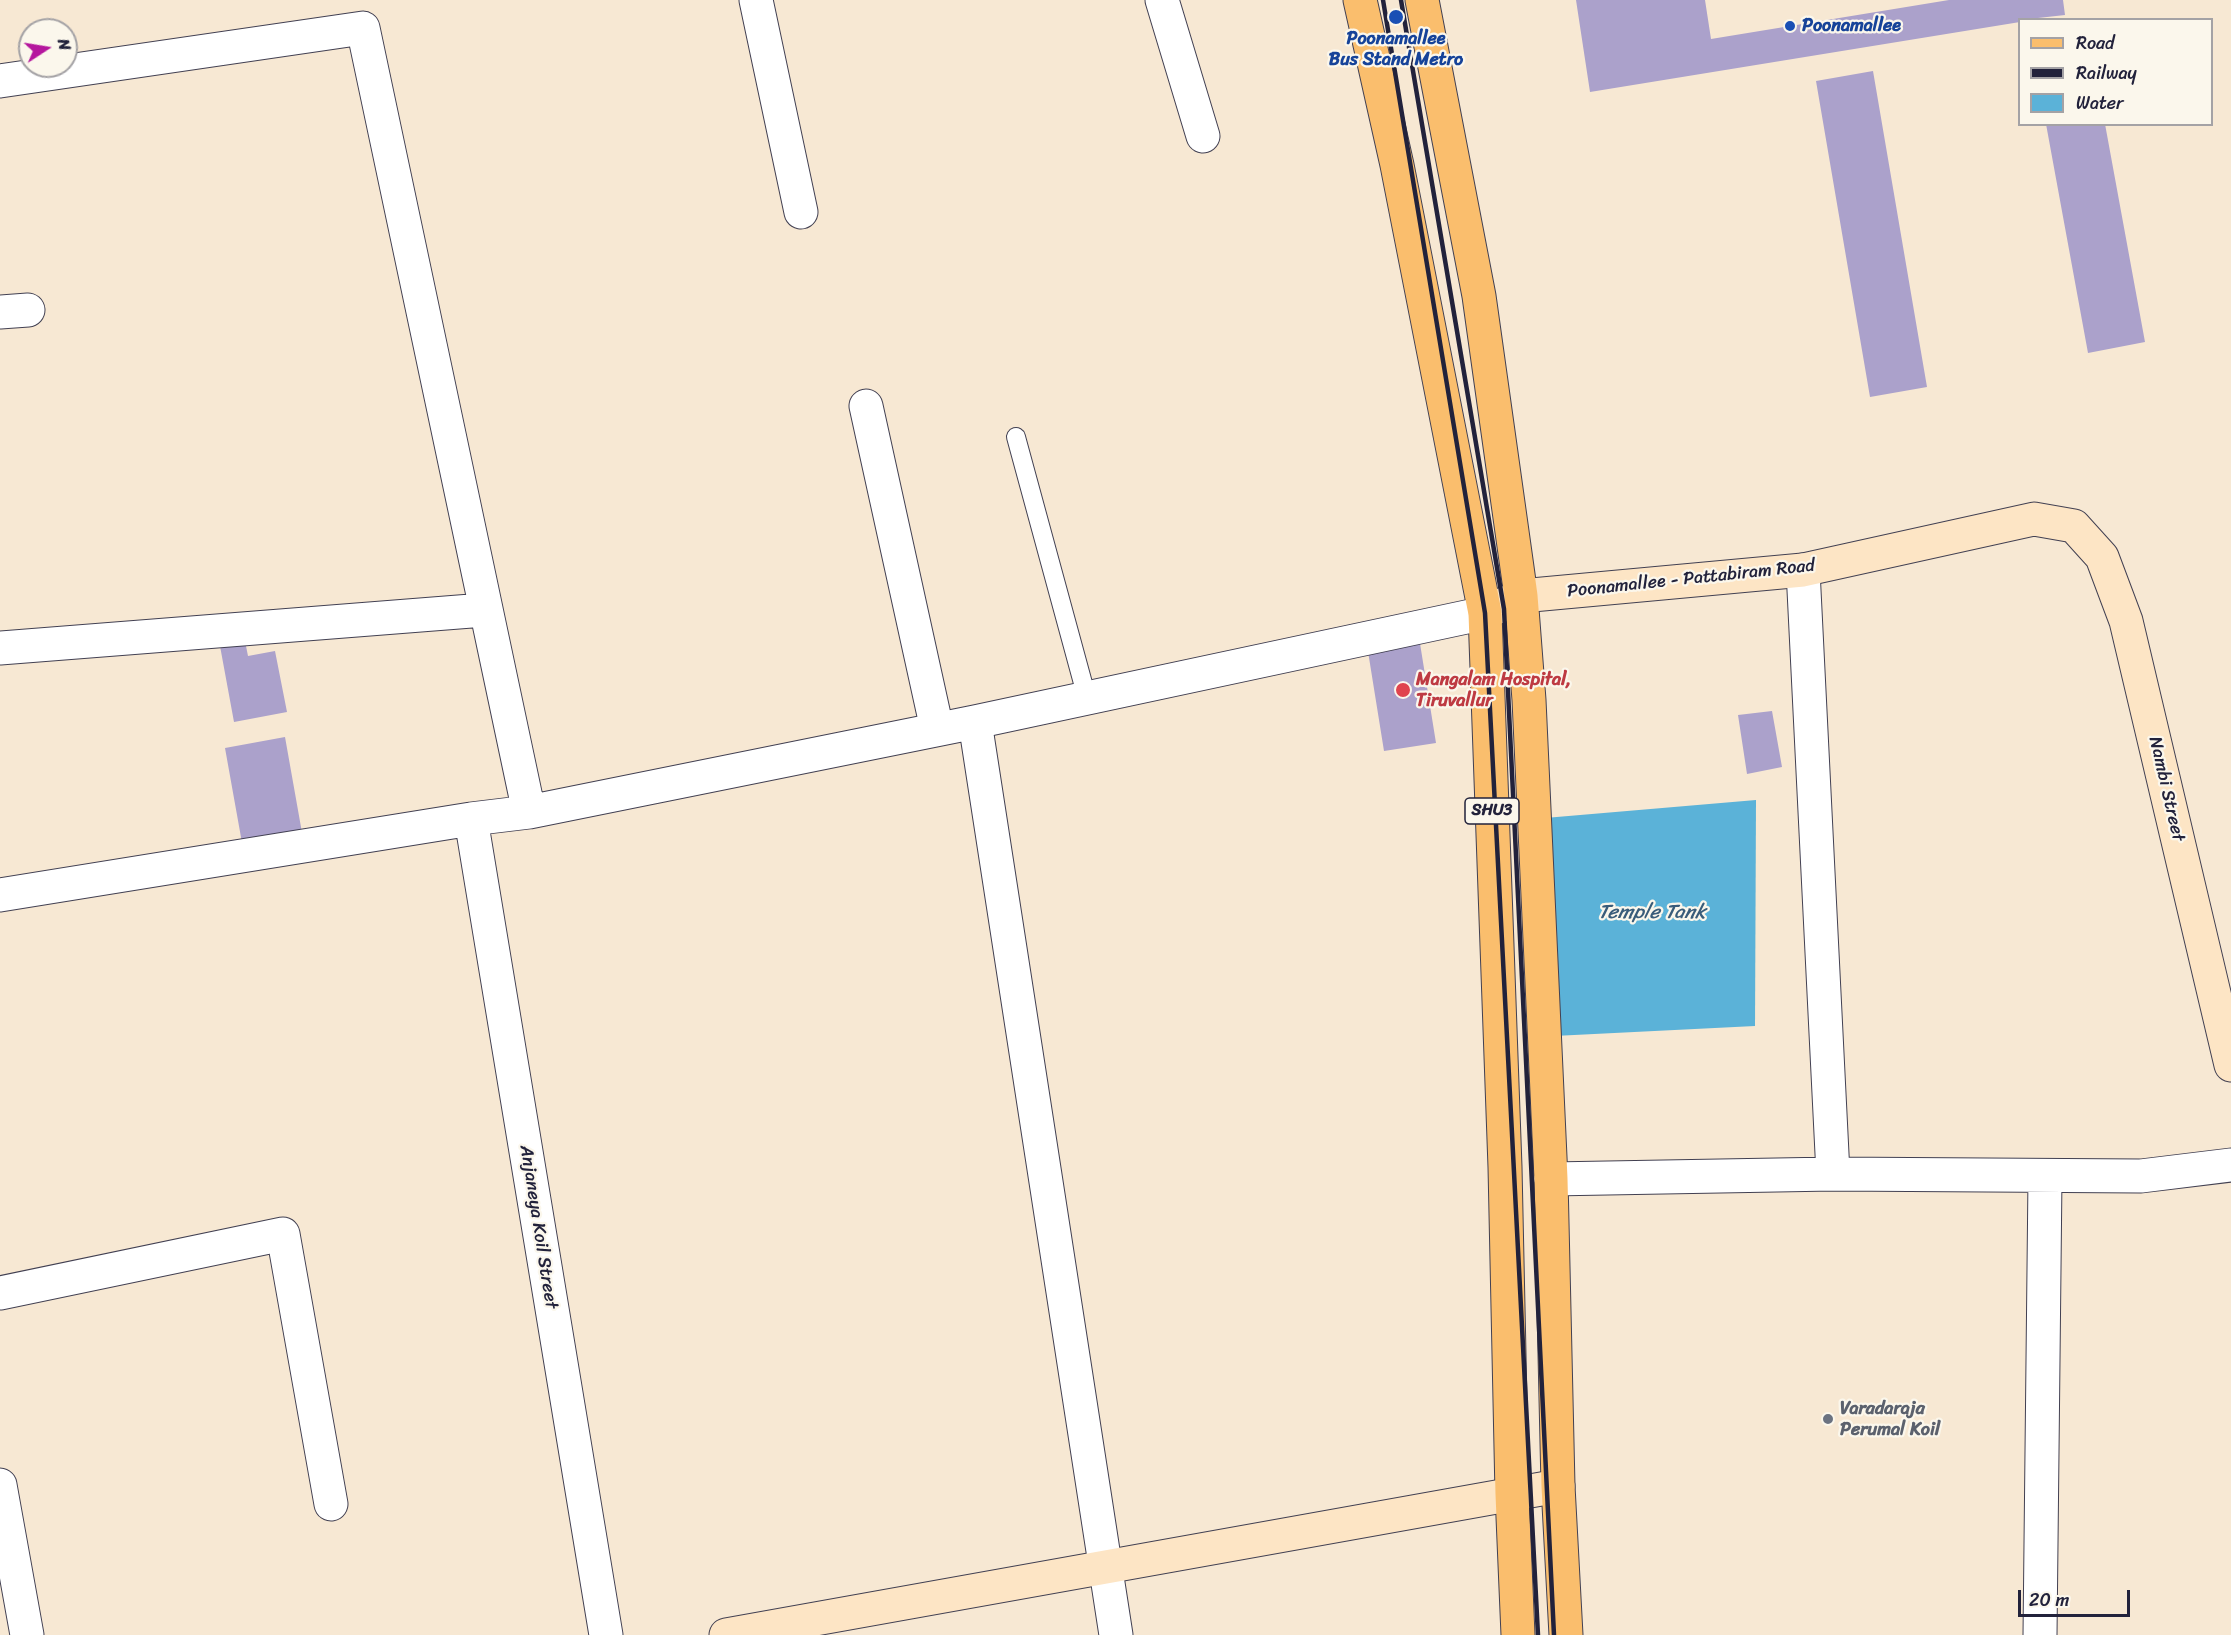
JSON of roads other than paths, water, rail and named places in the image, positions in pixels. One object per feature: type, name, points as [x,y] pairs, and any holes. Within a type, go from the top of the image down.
[{"type":"main road","name":"SHU3","points":[[1360,0],[1397,165],[1485,613],[1505,1167],[1512,1494],[1518,1635]]},
{"type":"main road","name":"SHU3","points":[[1422,0],[1479,296],[1521,596],[1529,700],[1551,1179],[1558,1486],[1566,1635]]},
{"type":"street","points":[[756,0],[801,212]]},
{"type":"street","points":[[1162,0],[1203,136]]},
{"type":"street","points":[[0,81],[363,28],[484,610],[529,812]]},
{"type":"street","points":[[866,406],[937,729]]},
{"type":"street","name":"Poonamallee - Pattabiram Road","points":[[1485,613],[1521,596],[1803,570],[2034,519],[2074,526]]},
{"type":"street","name":"Nambi Street","points":[[2074,526],[2102,558],[2126,621],[2231,1065]]},
{"type":"street","points":[[1803,570],[1833,1174]]},
{"type":"street","points":[[0,648],[484,610]]},
{"type":"street","points":[[0,895],[471,819],[529,812],[975,722],[1485,613]]},
{"type":"street","points":[[975,722],[1116,1635]]},
{"type":"street","name":"Anjaneya Koil Street","points":[[471,819],[606,1635]]},
{"type":"street","points":[[1551,1179],[1833,1174],[2141,1176],[2231,1165]]},
{"type":"street","points":[[2040,1635],[2045,1177]]},
{"type":"street","points":[[0,1293],[283,1234],[332,1504]]},
{"type":"street","points":[[0,1485],[27,1635]]},
{"type":"street","points":[[726,1635],[1558,1486]]},
{"type":"lane","points":[[1016,437],[1087,698]]},
{"type":"water","name":"Temple Tank","points":[[1756,800],[1755,1026],[1554,1036],[1545,818]]},
{"type":"railway","points":[[1383,0],[1485,613],[1538,1635]]},
{"type":"railway","points":[[1401,0],[1504,609],[1554,1635]]},
{"type":"place","name":"Poonamallee Bus Stand Metro","points":[[1396,17]]},
{"type":"place","name":"Poonamallee","points":[[1790,26]]},
{"type":"place","name":"Mangalam Hospital, Tiruvallur","points":[[1403,690]]},
{"type":"place","name":"Varadaraja Perumal Koil","points":[[1828,1419]]}]
